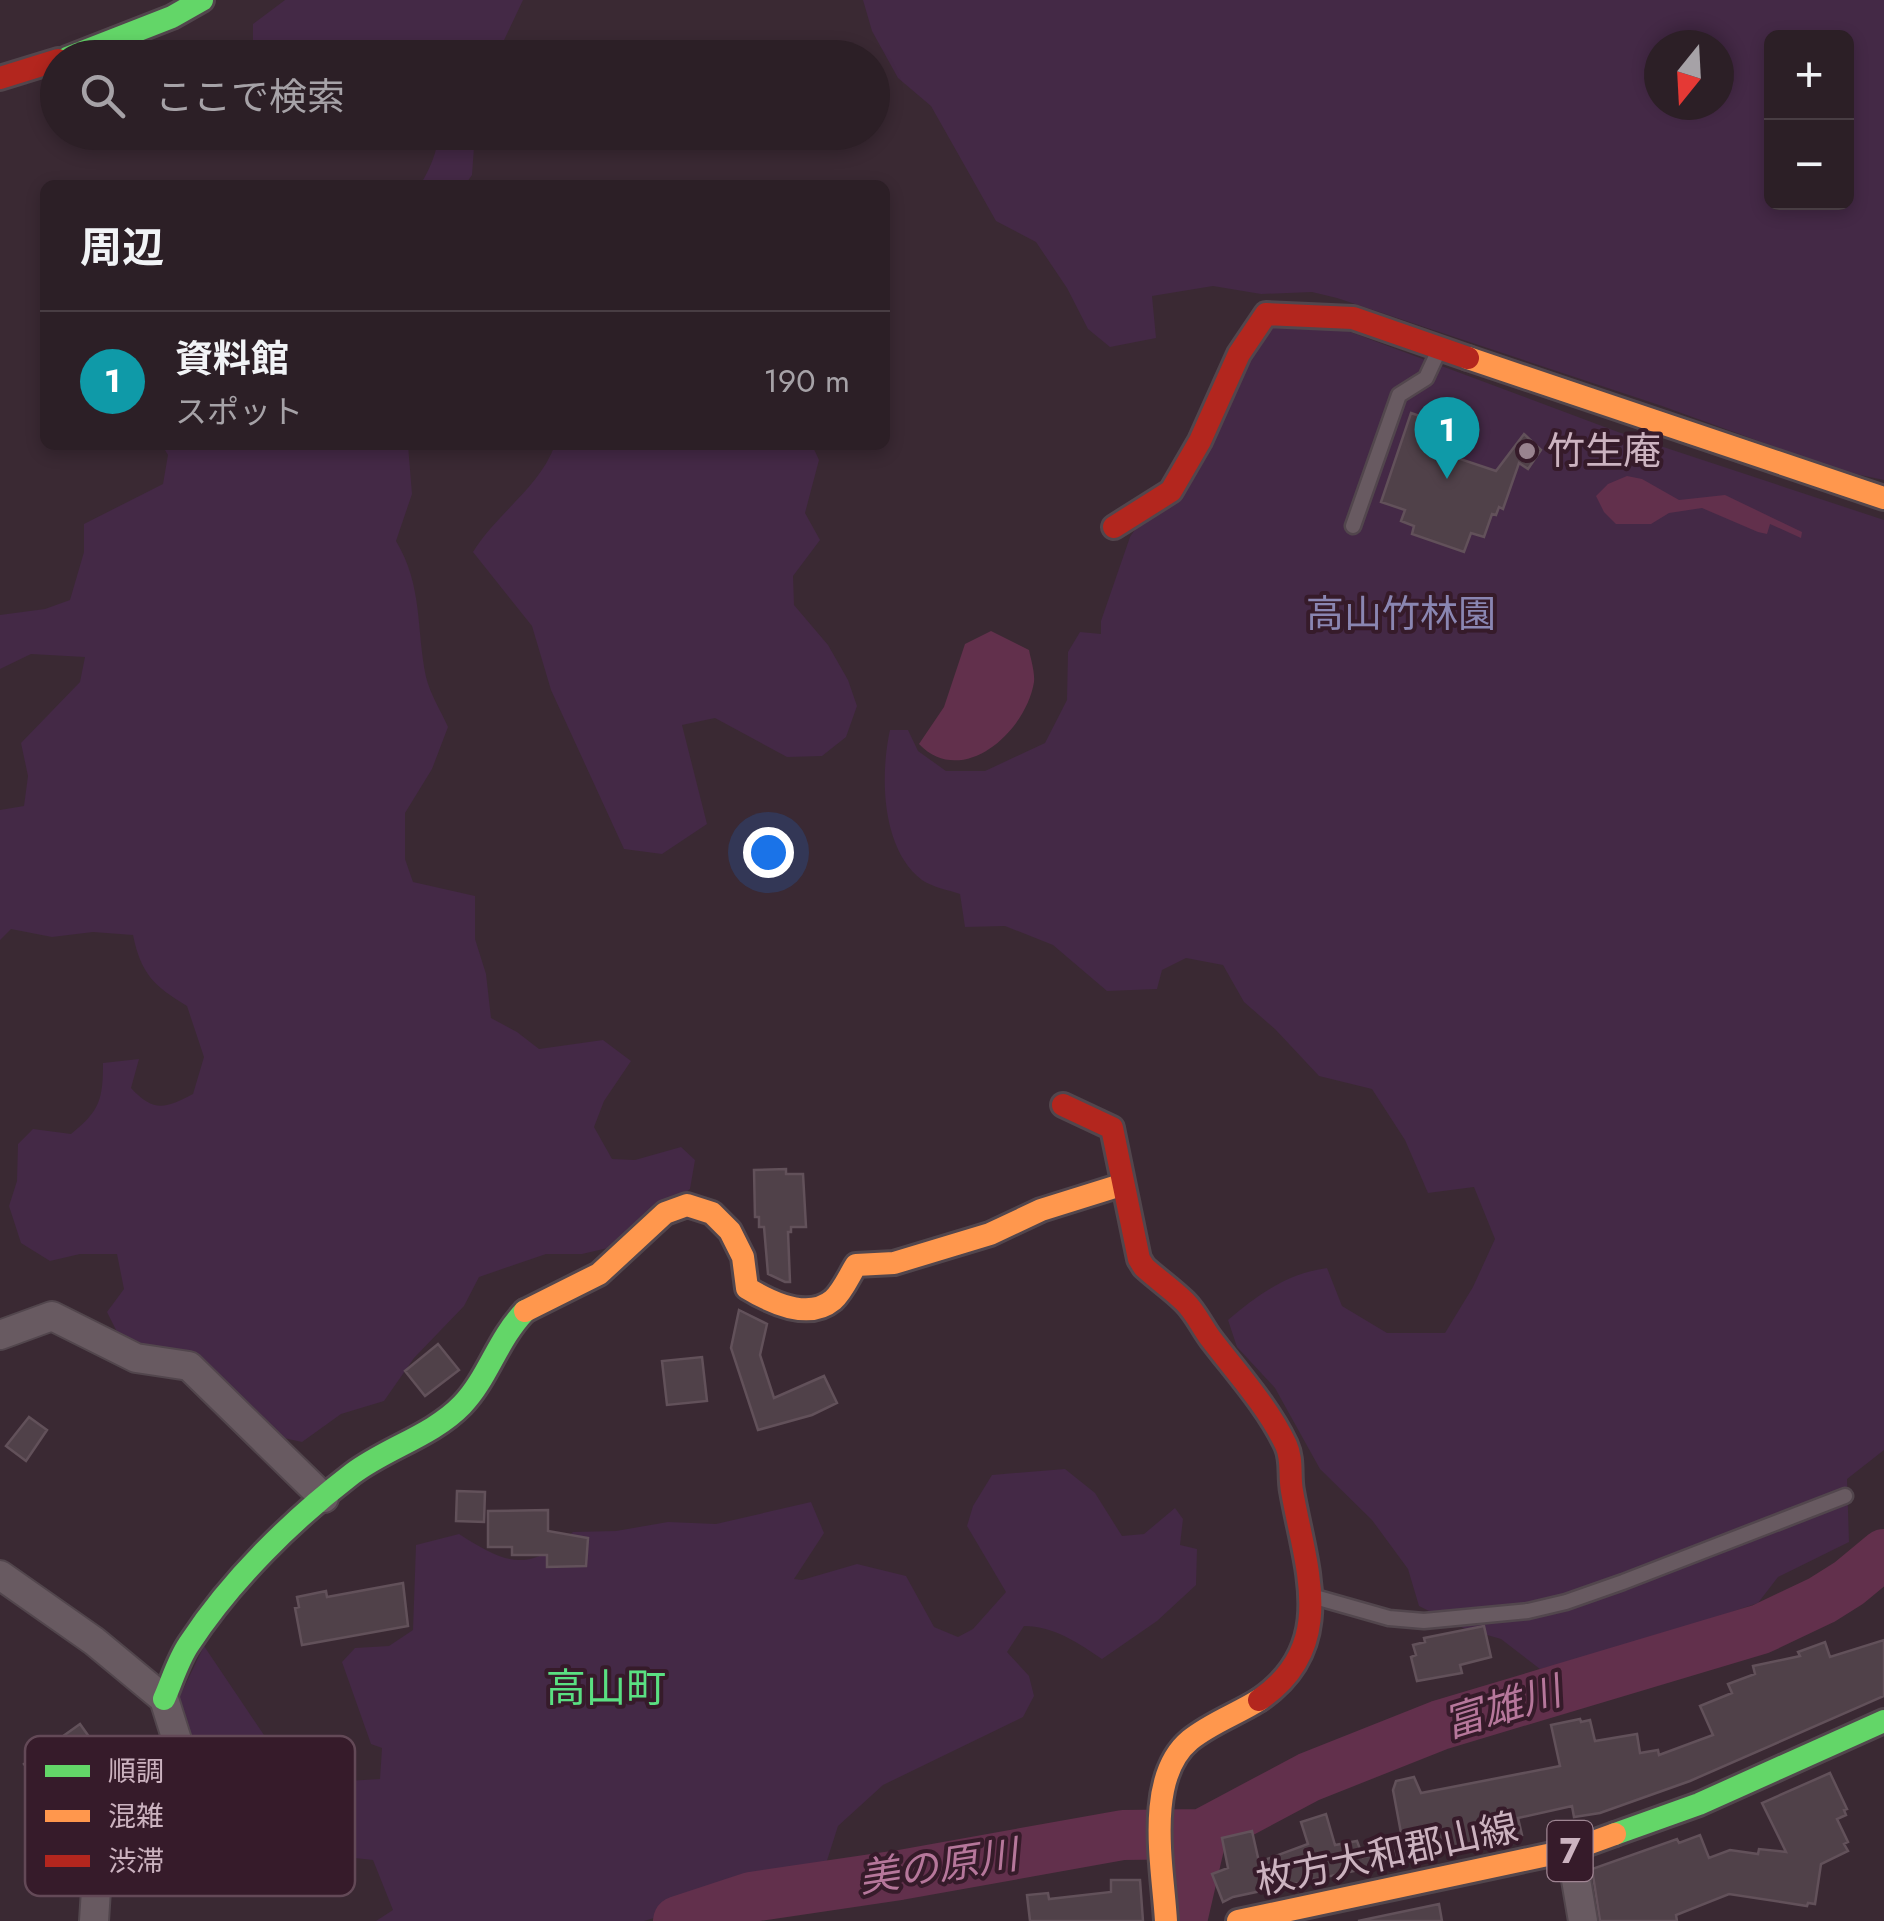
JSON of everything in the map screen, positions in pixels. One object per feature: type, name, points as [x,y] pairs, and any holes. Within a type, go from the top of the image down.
[{"type":"street","points":[[113,40],[172,17],[202,0]]},
{"type":"street","points":[[0,78],[40,66]]},
{"type":"street","points":[[1114,527],[1172,491],[1200,442],[1239,354],[1266,314],[1353,318],[1884,498]]},
{"type":"street","points":[[1063,1105],[1112,1128],[1140,1264],[1195,1309],[1203,1328],[1289,1451],[1291,1488],[1307,1543],[1314,1596],[1307,1630],[1294,1662],[1276,1686],[1260,1700],[1189,1741],[1172,1761],[1162,1787],[1161,1807],[1166,1921]]},
{"type":"street","points":[[164,1699],[188,1645],[265,1549],[354,1472],[434,1426],[460,1406],[480,1382],[506,1331],[528,1309],[599,1274],[665,1213],[687,1205],[712,1213],[730,1232],[744,1258],[747,1288],[768,1302],[808,1310],[832,1300],[856,1265],[894,1264],[990,1234],[1041,1210],[1121,1185]]},
{"type":"street","points":[[0,1334],[52,1316],[136,1358],[189,1366],[324,1498]]},
{"type":"street","points":[[0,1575],[62,1617],[164,1699],[176,1736]]},
{"type":"street","name":"枚方大和郡山線","points":[[1238,1921],[1572,1850],[1699,1804],[1884,1721]]},
{"type":"street","points":[[1572,1850],[1583,1921]]},
{"type":"street","points":[[94,1921],[96,1896]]},
{"type":"lane","points":[[1353,526],[1399,395],[1426,378],[1439,349]]},
{"type":"lane","points":[[1314,1596],[1389,1618],[1424,1621],[1528,1610],[1566,1602],[1623,1582],[1845,1496]]},
{"type":"green space","points":[[285,0],[523,0],[504,40],[253,40],[253,24]]},
{"type":"green space","points":[[863,0],[1884,0],[1884,480],[1841,471],[1662,406],[1312,292],[1261,294],[1213,286],[1152,296],[1156,338],[1110,347],[1088,329],[1067,288],[1036,242],[996,221],[931,106],[898,78],[890,64],[890,40],[877,40]]},
{"type":"green space","points":[[436,150],[474,150],[468,180],[423,180]]},
{"type":"green space","name":"高山竹林園","points":[[1329,324],[1618,432],[1884,520],[1884,1450],[1847,1479],[1849,1542],[1778,1577],[1758,1603],[1635,1645],[1540,1669],[1501,1639],[1463,1628],[1419,1606],[1408,1569],[1372,1520],[1320,1469],[1275,1388],[1237,1347],[1228,1320],[1274,1286],[1327,1268],[1342,1306],[1387,1333],[1445,1333],[1473,1287],[1495,1239],[1474,1187],[1428,1193],[1405,1140],[1372,1089],[1319,1076],[1244,1002],[1223,965],[1186,958],[1162,970],[1157,989],[1107,991],[1053,945],[1005,926],[965,927],[960,894],[922,880],[908,866],[898,850],[887,810],[885,768],[890,730],[908,730],[918,751],[946,771],[985,771],[1045,743],[1067,700],[1068,652],[1080,632],[1101,634],[1101,621],[1130,537],[1271,326]]},
{"type":"green space","points":[[165,450],[408,450],[412,494],[396,541],[415,591],[426,677],[448,727],[432,769],[405,813],[405,859],[413,882],[475,896],[475,939],[486,974],[491,1018],[539,1049],[603,1040],[631,1061],[604,1101],[594,1127],[612,1159],[635,1160],[681,1147],[695,1160],[690,1189],[612,1247],[582,1254],[546,1254],[479,1277],[464,1306],[414,1358],[384,1401],[341,1414],[302,1442],[270,1435],[117,1332],[107,1312],[124,1289],[117,1254],[80,1254],[50,1261],[21,1243],[9,1206],[17,1181],[18,1144],[33,1129],[71,1134],[81,1126],[98,1103],[103,1063],[139,1059],[131,1088],[160,1106],[193,1094],[204,1057],[187,1006],[151,978],[140,960],[133,935],[93,932],[52,937],[11,929],[0,940],[0,810],[24,806],[28,776],[21,743],[80,682],[85,657],[31,654],[0,669],[0,615],[45,609],[70,600],[84,552],[84,524],[163,484],[168,455]]},
{"type":"green space","points":[[553,450],[814,450],[819,460],[805,513],[820,540],[793,576],[794,605],[828,645],[848,680],[857,706],[846,737],[822,756],[787,757],[715,718],[682,725],[707,824],[662,854],[624,849],[551,690],[532,626],[473,552]]},
{"type":"green space","points":[[1065,1469],[1095,1493],[1122,1536],[1144,1534],[1175,1508],[1183,1519],[1180,1545],[1197,1549],[1196,1585],[1157,1621],[1102,1659],[1056,1632],[1024,1626],[1007,1652],[1029,1676],[1034,1696],[1023,1717],[883,1785],[838,1826],[823,1873],[765,1885],[644,1921],[376,1921],[393,1910],[373,1860],[355,1858],[355,1781],[380,1779],[382,1748],[371,1744],[342,1662],[355,1648],[389,1646],[413,1630],[416,1545],[459,1534],[504,1558],[530,1559],[573,1532],[616,1531],[668,1522],[716,1524],[811,1502],[824,1533],[794,1579],[857,1564],[906,1576],[934,1627],[958,1637],[973,1629],[1006,1592],[967,1526],[973,1506],[992,1475]]},
{"type":"green space","points":[[204,1646],[265,1736],[187,1736],[179,1720],[178,1700]]},
{"type":"shaded area","points":[[1627,476],[1642,479],[1679,500],[1725,495],[1802,532],[1801,538],[1770,524],[1767,534],[1758,532],[1702,508],[1669,513],[1651,524],[1616,524],[1596,496],[1608,484]]},
{"type":"shaded area","points":[[991,631],[1029,650],[1034,682],[1029,701],[1019,719],[990,749],[954,760],[936,756],[919,744],[944,707],[965,644]]},
{"type":"building","points":[[1411,413],[1463,431],[1454,457],[1496,471],[1524,434],[1541,450],[1528,469],[1519,463],[1503,509],[1499,507],[1496,515],[1492,514],[1484,537],[1471,533],[1464,552],[1412,534],[1414,526],[1401,521],[1405,510],[1381,502]]},
{"type":"building","points":[[786,1169],[786,1174],[803,1174],[806,1227],[791,1227],[788,1232],[790,1282],[768,1274],[764,1227],[759,1227],[759,1217],[755,1217],[754,1170]]},
{"type":"building","points":[[739,1310],[767,1324],[760,1355],[774,1398],[824,1376],[837,1403],[812,1415],[758,1430],[731,1348]]},
{"type":"building","points":[[438,1344],[459,1370],[425,1396],[405,1371]]},
{"type":"building","points":[[702,1357],[707,1401],[667,1405],[662,1361]]},
{"type":"building","points":[[29,1417],[47,1430],[26,1461],[6,1446]]},
{"type":"building","points":[[457,1491],[485,1492],[484,1522],[456,1521]]},
{"type":"building","points":[[548,1510],[548,1531],[588,1538],[586,1566],[547,1567],[547,1555],[512,1555],[512,1547],[488,1547],[488,1511]]},
{"type":"building","points":[[403,1583],[408,1626],[302,1645],[295,1608],[299,1607],[297,1597],[326,1591],[327,1597]]},
{"type":"building","points":[[1484,1626],[1491,1657],[1460,1665],[1462,1673],[1417,1681],[1411,1657],[1416,1655],[1413,1645],[1425,1642],[1424,1638]]},
{"type":"building","points":[[1884,1640],[1884,1696],[1690,1781],[1600,1813],[1574,1817],[1572,1806],[1518,1818],[1522,1835],[1223,1902],[1212,1874],[1228,1868],[1222,1838],[1252,1831],[1259,1862],[1308,1844],[1301,1822],[1326,1814],[1335,1845],[1357,1841],[1363,1857],[1404,1849],[1393,1790],[1396,1781],[1414,1777],[1421,1793],[1560,1766],[1551,1725],[1580,1719],[1590,1720],[1595,1741],[1637,1734],[1640,1753],[1658,1750],[1659,1755],[1713,1735],[1700,1706],[1732,1693],[1728,1684],[1755,1674],[1753,1666],[1800,1656],[1798,1652],[1825,1642],[1830,1657]]},
{"type":"building","points":[[80,1724],[88,1736],[63,1736]]},
{"type":"building","points":[[1830,1773],[1847,1809],[1846,1815],[1837,1819],[1848,1851],[1821,1864],[1815,1904],[1729,1894],[1676,1915],[1677,1921],[1600,1921],[1592,1869],[1677,1839],[1679,1843],[1700,1835],[1709,1858],[1730,1850],[1786,1852],[1762,1803]]},
{"type":"building","points":[[1111,1880],[1140,1880],[1143,1921],[1030,1921],[1027,1895],[1048,1893],[1049,1899],[1111,1892]]},
{"type":"building","points":[[1439,1904],[1442,1921],[1358,1921]]},
{"type":"waterway","name":"富雄川","points":[[678,1921],[751,1897],[1123,1835],[1202,1834],[1309,1777],[1440,1725],[1761,1629],[1822,1600],[1884,1554]]},
{"type":"waterway","name":"富雄川","points":[[1182,1921],[1202,1834]]},
{"type":"traffic: fast","points":[[113,40],[172,17],[202,0]]},
{"type":"traffic: fast","points":[[164,1699],[189,1644],[243,1574],[285,1531],[352,1474],[437,1425],[462,1405],[525,1311]]},
{"type":"traffic: fast","points":[[1615,1834],[1699,1804],[1884,1721]]},
{"type":"traffic: slow","points":[[1468,358],[1884,498]]},
{"type":"traffic: slow","points":[[525,1311],[599,1274],[665,1213],[687,1205],[712,1213],[730,1231],[743,1257],[747,1288],[789,1307],[812,1309],[833,1300],[856,1265],[894,1263],[990,1234],[1041,1210],[1121,1185]]},
{"type":"traffic: slow","points":[[1166,1921],[1160,1850],[1161,1800],[1166,1777],[1190,1740],[1259,1700]]},
{"type":"traffic: slow","points":[[1238,1921],[1571,1850],[1615,1834]]},
{"type":"traffic: jam","points":[[0,78],[40,66]]},
{"type":"traffic: jam","points":[[1114,527],[1171,491],[1200,441],[1239,354],[1266,314],[1353,318],[1468,358]]},
{"type":"traffic: jam","points":[[1063,1105],[1112,1128],[1139,1259],[1192,1311],[1261,1404],[1288,1451],[1308,1576],[1308,1630],[1300,1655],[1284,1679],[1259,1700]]},
{"type":"place","name":"竹生庵","points":[[1527,451]]},
{"type":"place","name":"資料館","points":[[1447,479]]},
{"type":"district","name":"高山町","points":[[606,1688]]},
{"type":"water label","name":"美の原川","points":[[938,1866]]}]
